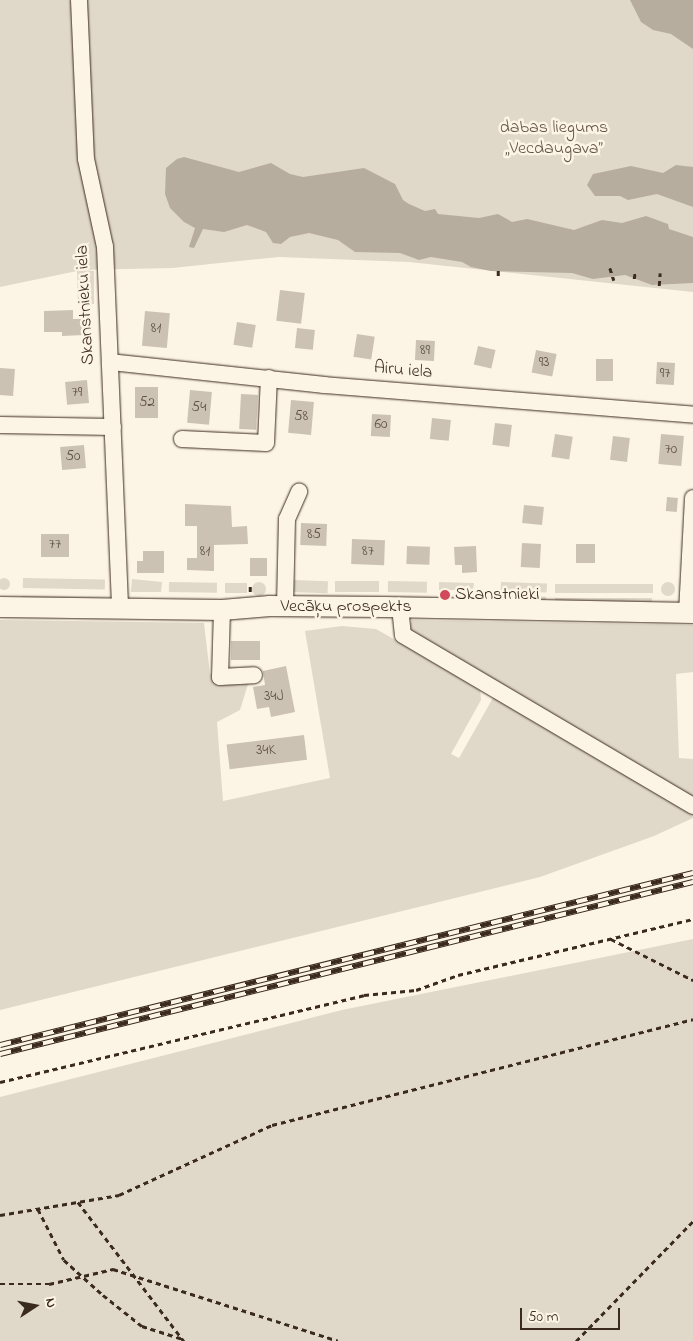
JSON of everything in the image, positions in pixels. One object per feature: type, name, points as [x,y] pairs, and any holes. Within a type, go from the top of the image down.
[{"type":"main road","name":"Vecāķu prospekts","points":[[0,607],[222,610],[285,606],[690,613]]},
{"type":"street","name":"Skanstnieku iela","points":[[79,0],[86,159],[105,247],[120,609]]},
{"type":"street","name":"Airu iela","points":[[110,362],[269,378],[693,415]]},
{"type":"street","points":[[182,439],[266,443],[269,378]]},
{"type":"street","points":[[0,425],[112,427]]},
{"type":"street","points":[[285,606],[287,519],[299,492]]},
{"type":"street","points":[[690,613],[693,498]]},
{"type":"street","points":[[400,607],[403,635],[693,806]]},
{"type":"street","points":[[222,610],[220,678],[254,675]]},
{"type":"path","points":[[498,267],[498,276]]},
{"type":"path","points":[[610,268],[614,280]]},
{"type":"path","points":[[634,279],[635,272]]},
{"type":"path","points":[[659,286],[660,273]]},
{"type":"path","points":[[0,1082],[364,995],[416,990],[458,975],[693,919]]},
{"type":"path","points":[[609,939],[693,980]]},
{"type":"path","points":[[0,1216],[118,1195],[272,1125],[693,1019]]},
{"type":"path","points":[[78,1202],[184,1340]]},
{"type":"path","points":[[38,1209],[64,1260],[142,1326],[184,1340]]},
{"type":"path","points":[[576,1341],[693,1221]]},
{"type":"path","points":[[0,1284],[49,1284],[113,1270],[338,1341]]},
{"type":"green space","name":"dabas liegums „Vecdaugava”","points":[[0,0],[693,0],[693,292],[409,262],[279,257],[172,268],[79,270],[94,271],[94,304],[78,304],[77,271],[0,287]]},
{"type":"green space","points":[[4,578],[10,584],[4,590],[-2,584]]},
{"type":"green space","points":[[23,578],[105,579],[105,589],[23,588]]},
{"type":"green space","points":[[132,579],[162,582],[161,592],[131,592]]},
{"type":"green space","points":[[293,580],[328,581],[328,593],[293,592]]},
{"type":"green space","points":[[335,581],[379,581],[379,592],[335,592]]},
{"type":"green space","points":[[388,581],[427,582],[427,593],[388,592]]},
{"type":"green space","points":[[169,582],[217,583],[217,593],[169,592]]},
{"type":"green space","points":[[259,582],[264,584],[266,589],[264,594],[259,596],[254,594],[252,589],[254,584]]},
{"type":"green space","points":[[439,582],[474,583],[473,590],[439,590]]},
{"type":"green space","points":[[501,582],[547,584],[547,593],[501,591]]},
{"type":"green space","points":[[668,582],[673,584],[675,589],[673,594],[668,596],[663,594],[661,589],[663,584]]},
{"type":"green space","points":[[225,583],[247,583],[247,593],[225,593]]},
{"type":"green space","points":[[555,584],[653,584],[653,593],[555,593]]},
{"type":"green space","points":[[21,596],[110,597],[21,599]]},
{"type":"green space","points":[[501,596],[546,597],[546,603],[501,602]]},
{"type":"green space","points":[[555,598],[652,598],[652,603],[555,603]]},
{"type":"green space","points":[[0,620],[204,623],[210,674],[252,671],[240,710],[217,722],[223,801],[330,778],[305,631],[342,626],[376,629],[480,688],[481,700],[451,754],[459,758],[494,696],[409,629],[412,620],[693,625],[693,672],[676,674],[679,758],[693,759],[693,818],[654,836],[540,877],[0,1010]]},
{"type":"green space","points":[[693,939],[693,1341],[0,1341],[0,1097],[342,1010]]},
{"type":"shaded area","points":[[630,0],[693,0],[693,49],[671,34],[653,30],[641,22]]},
{"type":"shaded area","points":[[184,157],[239,172],[271,163],[290,174],[303,177],[364,168],[395,184],[403,200],[409,204],[425,211],[435,209],[438,214],[479,218],[498,214],[512,222],[527,219],[574,230],[602,220],[622,223],[646,216],[668,224],[669,229],[693,237],[693,283],[652,285],[625,275],[593,279],[572,273],[491,271],[471,267],[462,262],[431,257],[419,260],[400,253],[355,252],[338,240],[309,233],[290,237],[281,244],[273,243],[266,232],[247,225],[224,232],[203,229],[194,248],[189,247],[195,228],[184,222],[170,208],[165,194],[166,168],[177,159]]},
{"type":"shaded area","points":[[676,165],[693,167],[693,207],[657,194],[628,200],[620,196],[595,196],[587,185],[593,174],[631,166],[663,173]]},
{"type":"building","points":[[280,290],[305,293],[301,324],[276,321]]},
{"type":"building","points":[[73,310],[73,319],[84,319],[84,335],[62,336],[62,332],[44,332],[44,311]]},
{"type":"building","points":[[145,311],[170,313],[167,348],[142,346]]},
{"type":"building","points":[[237,322],[256,325],[252,348],[233,345]]},
{"type":"building","points":[[297,328],[315,330],[313,350],[295,348]]},
{"type":"building","points":[[357,334],[375,337],[371,360],[353,357]]},
{"type":"building","points":[[416,340],[435,341],[434,361],[415,360]]},
{"type":"building","points":[[478,346],[496,350],[491,369],[474,365]]},
{"type":"building","points":[[536,350],[557,354],[552,377],[532,373]]},
{"type":"building","points":[[596,359],[613,359],[613,381],[596,381]]},
{"type":"building","points":[[657,362],[675,363],[674,385],[656,384]]},
{"type":"building","points":[[0,368],[15,369],[13,396],[0,395]]},
{"type":"building","points":[[87,380],[89,403],[67,405],[65,382]]},
{"type":"building","points":[[135,387],[158,387],[158,418],[135,418]]},
{"type":"building","points":[[190,390],[212,392],[209,425],[187,423]]},
{"type":"building","points":[[241,394],[258,395],[256,430],[239,429]]},
{"type":"building","points":[[291,400],[314,402],[311,435],[288,433]]},
{"type":"building","points":[[372,414],[391,415],[390,437],[371,436]]},
{"type":"building","points":[[432,418],[451,420],[449,441],[430,439]]},
{"type":"building","points":[[495,423],[512,425],[509,447],[492,445]]},
{"type":"building","points":[[555,434],[573,437],[569,460],[551,457]]},
{"type":"building","points":[[661,434],[684,436],[681,466],[658,464]]},
{"type":"building","points":[[613,436],[630,438],[627,462],[610,460]]},
{"type":"building","points":[[84,445],[86,468],[62,470],[60,447]]},
{"type":"building","points":[[667,497],[678,498],[677,512],[666,511]]},
{"type":"building","points":[[185,504],[231,506],[232,527],[247,526],[248,544],[214,545],[214,571],[187,570],[187,558],[197,558],[197,526],[185,526]]},
{"type":"building","points":[[524,505],[544,507],[542,525],[522,523]]},
{"type":"building","points":[[301,523],[327,524],[326,546],[300,545]]},
{"type":"building","points":[[41,534],[69,534],[69,557],[41,557]]},
{"type":"building","points":[[352,539],[385,540],[384,565],[351,564]]},
{"type":"building","points":[[522,543],[541,544],[540,568],[521,567]]},
{"type":"building","points":[[576,544],[595,544],[595,563],[576,563]]},
{"type":"building","points":[[407,546],[430,547],[429,565],[406,564]]},
{"type":"building","points":[[476,546],[477,572],[462,573],[462,565],[455,565],[454,547]]},
{"type":"building","points":[[143,551],[164,551],[164,573],[137,573],[137,561],[143,561]]},
{"type":"building","points":[[250,558],[267,558],[267,576],[250,576]]},
{"type":"building","points":[[231,641],[260,641],[260,660],[231,660]]},
{"type":"building","points":[[286,666],[295,712],[271,717],[269,707],[257,709],[253,687],[265,685],[263,671]]},
{"type":"building","points":[[304,735],[307,760],[230,769],[227,745]]},
{"type":"railway","points":[[0,1045],[693,873]]},
{"type":"railway","points":[[0,1054],[693,882]]},
{"type":"place","name":"Skanstnieki","points":[[445,595]]}]
